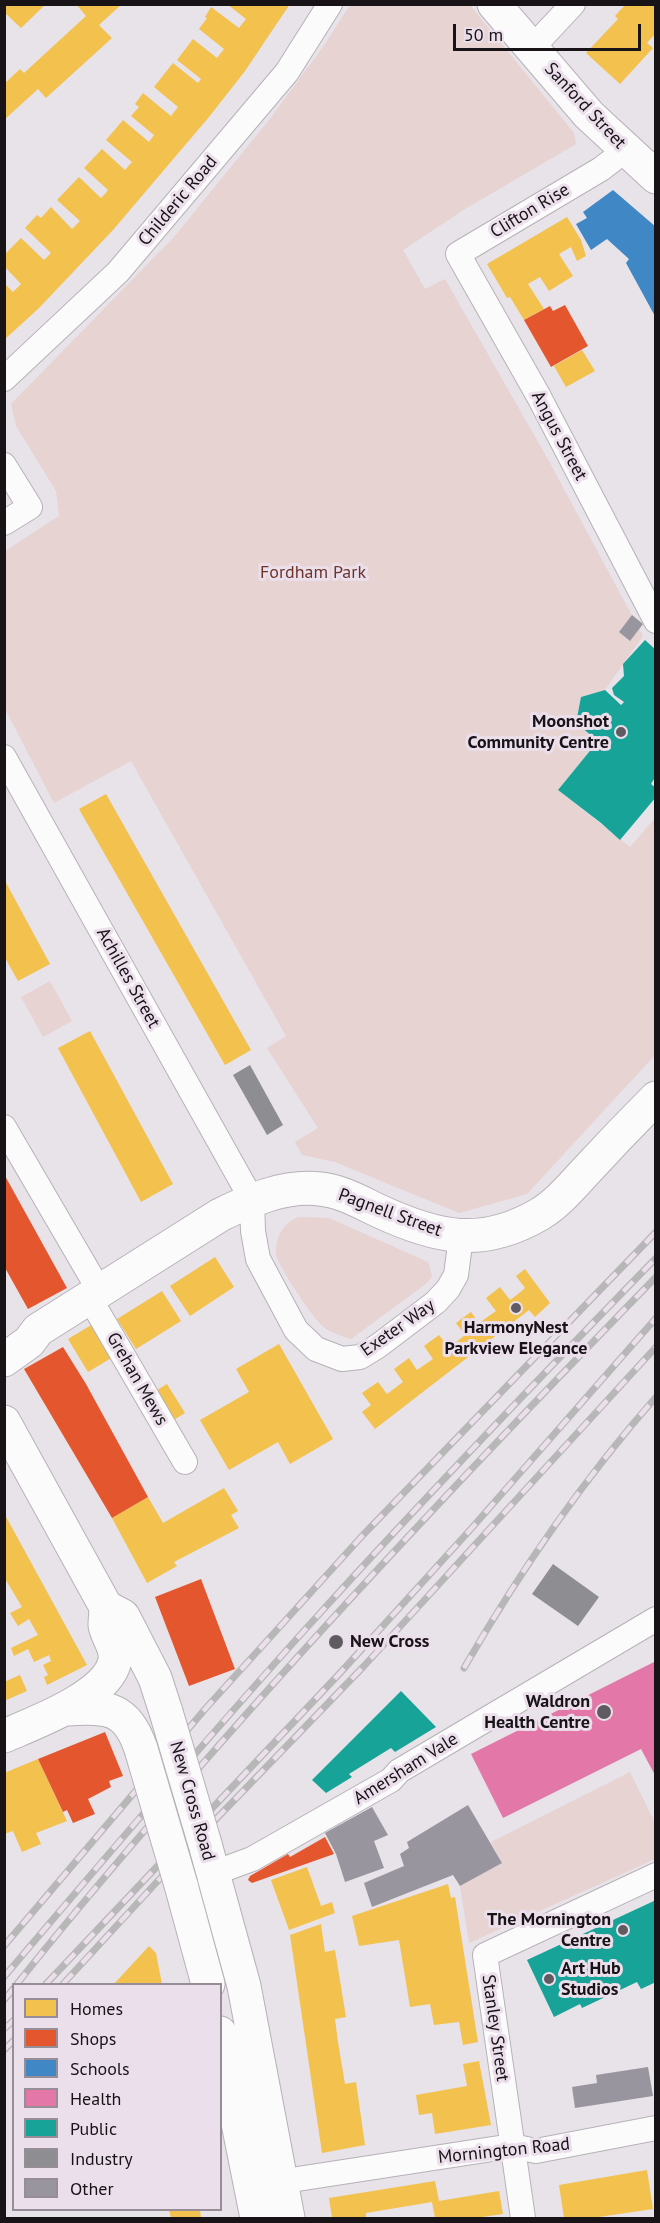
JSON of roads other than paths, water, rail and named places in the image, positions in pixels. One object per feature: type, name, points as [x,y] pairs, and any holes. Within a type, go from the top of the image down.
[{"type":"main road","name":"Sanford Street","points":[[494,4],[589,116],[612,158],[656,177]]},
{"type":"main road","name":"Pagnell Street","points":[[4,1360],[29,1342],[38,1330],[94,1293],[220,1215],[252,1200],[297,1189],[321,1189],[348,1195],[429,1231],[461,1237],[498,1232],[527,1221],[542,1213],[562,1196],[656,1098]]},
{"type":"main road","points":[[4,1331],[20,1328],[38,1330]]},
{"type":"main road","name":"New Cross Road","points":[[4,1422],[106,1607],[123,1616],[155,1678],[166,1712],[244,1986],[266,2184],[257,2218]]},
{"type":"main road","points":[[4,1736],[67,1709],[107,1677],[116,1658],[115,1647],[105,1627],[106,1607]]},
{"type":"main road","name":"New Cross Road","points":[[67,1709],[106,1708],[118,1713],[134,1729],[208,1983]]},
{"type":"main road","name":"New Cross Road","points":[[222,2040],[266,2184],[288,2218]]},
{"type":"street","name":"Childeric Road","points":[[4,379],[118,272],[287,72],[330,4]]},
{"type":"street","points":[[532,48],[573,4]]},
{"type":"street","name":"Clifton Rise","points":[[458,254],[612,158]]},
{"type":"street","name":"Angus Street","points":[[458,254],[538,395],[656,621]]},
{"type":"street","points":[[4,465],[30,507],[4,523]]},
{"type":"street","name":"Achilles Street","points":[[4,757],[252,1200]]},
{"type":"street","name":"Grehan Mews","points":[[4,1127],[185,1462]]},
{"type":"street","name":"Exeter Way","points":[[252,1200],[253,1231],[258,1259],[296,1330],[316,1349],[342,1359],[360,1357],[378,1347],[436,1302],[448,1289],[456,1275],[461,1237]]},
{"type":"street","name":"Amersham Vale","points":[[211,1866],[252,1859],[391,1780],[399,1771],[656,1619]]},
{"type":"street","name":"Stanley Street","points":[[523,2218],[485,1955],[656,1875]]},
{"type":"street","name":"Mornington Road","points":[[266,2184],[512,2146],[536,2151],[656,2128]]},
{"type":"railway","points":[[4,1946],[206,1708],[363,1535],[656,1232]]},
{"type":"railway","points":[[4,1977],[161,1793],[321,1612],[403,1522],[656,1258]]},
{"type":"railway","points":[[18,1983],[133,1844],[315,1638],[484,1456],[656,1277]]},
{"type":"railway","points":[[47,1983],[341,1672],[470,1530],[656,1318]]},
{"type":"railway","points":[[64,1983],[189,1847],[364,1666],[656,1347]]},
{"type":"railway","points":[[464,1668],[507,1597],[577,1494],[656,1397]]},
{"type":"railway","points":[[4,2000],[12,1990]]},
{"type":"railway","points":[[4,2029],[12,2022]]},
{"type":"railway","points":[[4,2050],[12,2042]]},
{"type":"place","name":"Moonshot Community Centre","points":[[621,732]]},
{"type":"place","name":"HarmonyNest Parkview Elegance","points":[[516,1308]]},
{"type":"place","name":"New Cross","points":[[336,1642]]},
{"type":"place","name":"Waldron Health Centre","points":[[604,1712]]},
{"type":"place","name":"The Mornington Centre","points":[[623,1930]]},
{"type":"place","name":"Art Hub Studios","points":[[549,1979]]},
{"type":"park label","name":"Fordham Park","points":[[313,573]]}]
